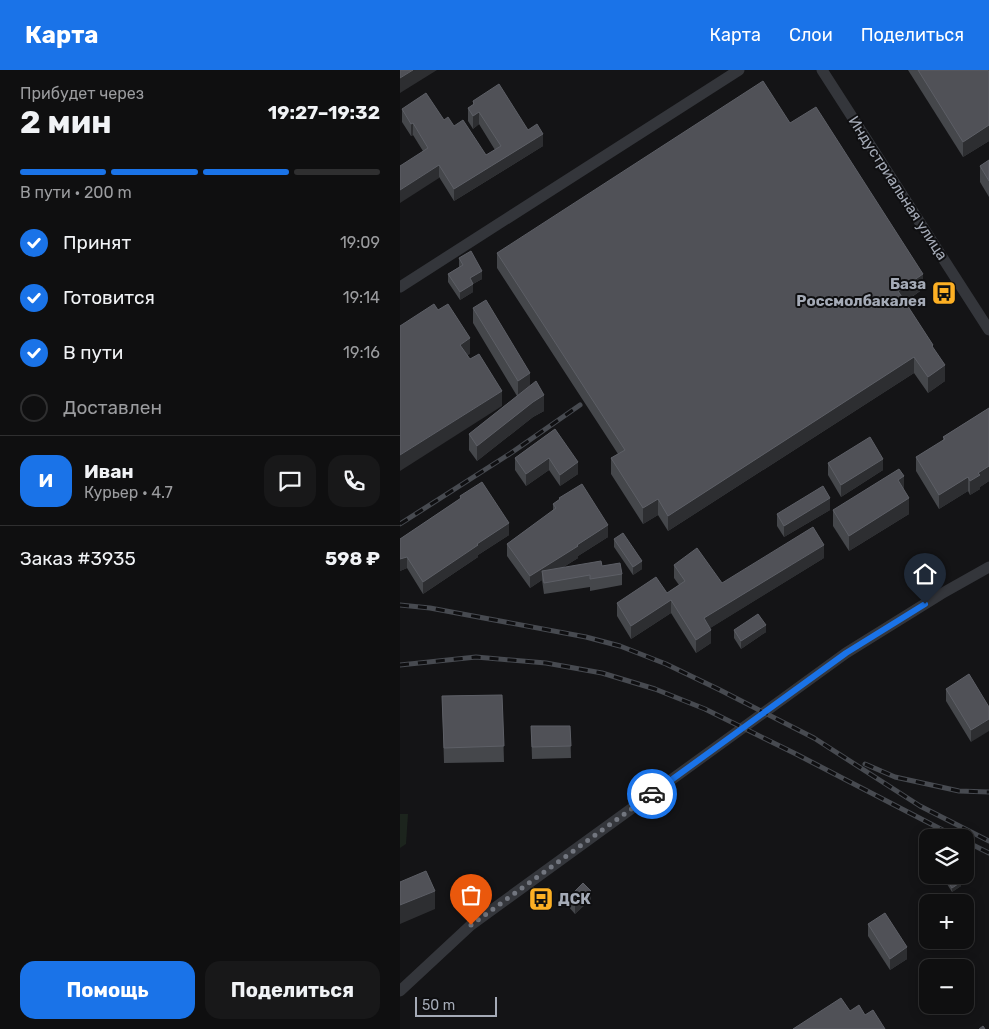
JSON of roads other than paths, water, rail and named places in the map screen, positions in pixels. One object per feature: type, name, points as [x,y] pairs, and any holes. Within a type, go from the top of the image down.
[{"type":"street","points":[[400,287],[739,70]]},
{"type":"street","name":"Индустриальная улица","points":[[822,70],[989,330]]},
{"type":"street","points":[[400,991],[471,925],[846,653],[941,594],[989,567]]},
{"type":"railway","points":[[400,524],[511,453],[580,405]]},
{"type":"railway","points":[[400,605],[430,608],[586,637],[620,646],[666,664],[814,738],[920,806],[989,841]]},
{"type":"railway","points":[[400,665],[476,657],[546,663],[602,673],[655,689],[705,709],[941,829]]},
{"type":"railway","points":[[865,764],[895,777],[959,791],[989,792]]},
{"type":"railway","points":[[974,846],[989,853]]},
{"type":"place","name":"База Россмолбакалея","points":[[944,293]]},
{"type":"place","name":"ДСК","points":[[541,899]]}]
